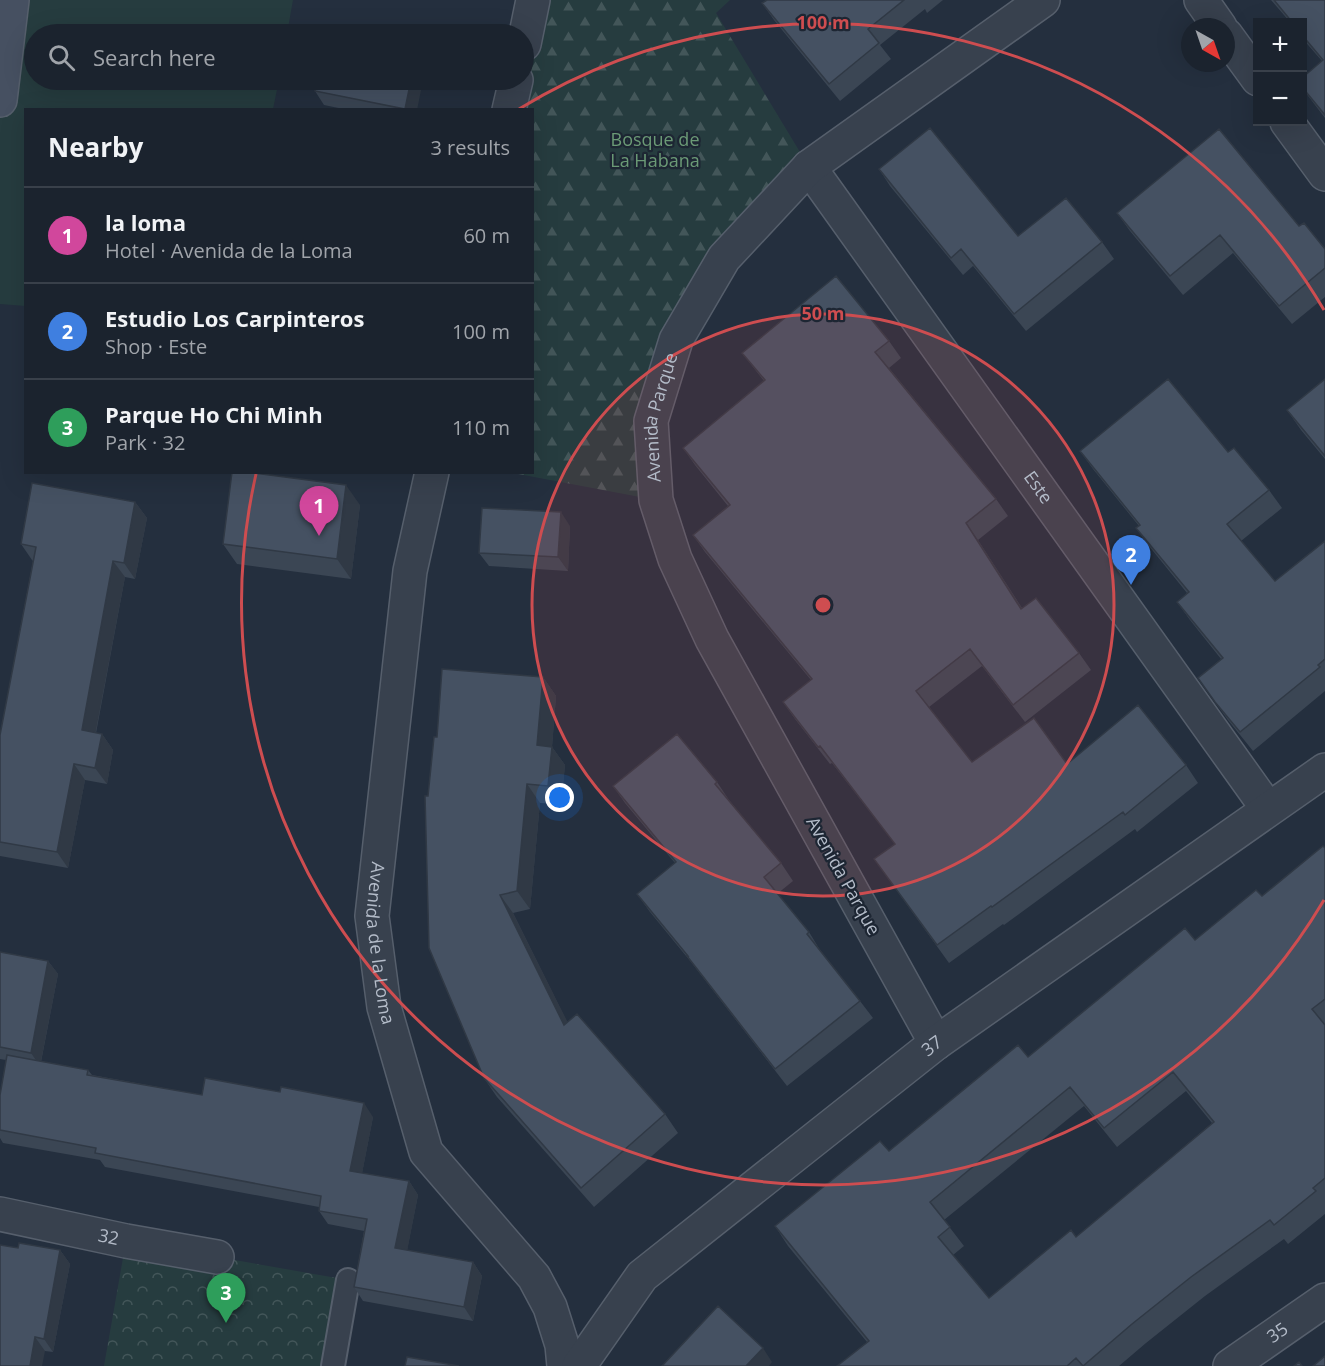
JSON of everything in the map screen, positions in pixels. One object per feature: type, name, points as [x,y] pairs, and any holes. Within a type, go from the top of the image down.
[{"type":"street","points":[[0,100],[12,0]]},
{"type":"street","points":[[528,24],[533,0]]},
{"type":"street","name":"Avenida Parque","points":[[936,1043],[712,639],[675,559],[656,500],[651,422],[676,340],[724,258],[809,167],[1043,0]]},
{"type":"street","points":[[1201,0],[1214,18]]},
{"type":"street","points":[[1235,48],[1253,73]]},
{"type":"street","points":[[509,108],[514,90]]},
{"type":"street","points":[[1290,126],[1325,174]]},
{"type":"street","name":"Este","points":[[809,167],[1268,809]]},
{"type":"street","name":"Avenida de la Loma","points":[[432,474],[410,571],[372,916],[384,1007],[426,1152],[534,1277],[550,1307],[562,1345],[564,1366]]},
{"type":"street","name":"37","points":[[579,1366],[642,1276],[936,1043],[1325,770]]},
{"type":"street","name":"32","points":[[0,1214],[126,1241],[217,1257]]},
{"type":"street","name":"35","points":[[1230,1366],[1325,1300]]},
{"type":"lane","points":[[333,1366],[348,1280]]},
{"type":"green space","points":[[10,0],[293,0],[289,24],[24,24],[24,90],[277,90],[273,108],[24,108],[24,306],[0,304],[0,90]]},
{"type":"green space","name":"Bosque de La Habana","points":[[538,0],[730,0],[716,13],[809,167],[676,340],[656,500],[518,474],[534,474],[534,108],[513,108],[520,90],[534,90],[533,24]]},
{"type":"green space","points":[[126,1241],[348,1280],[333,1366],[104,1366]]},
{"type":"building","points":[[767,0],[904,0],[868,29],[879,43],[829,84],[762,3]]},
{"type":"building","points":[[1274,0],[1325,0],[1325,115],[1307,93],[1307,74],[1323,60],[1307,41],[1307,18],[1289,18]]},
{"type":"building","points":[[315,90],[409,90],[405,108]]},
{"type":"building","points":[[930,128],[1018,236],[1066,198],[1102,242],[1014,314],[961,249],[951,258],[879,169]]},
{"type":"building","points":[[1219,129],[1299,226],[1304,223],[1325,249],[1325,268],[1279,306],[1220,235],[1170,276],[1117,213]]},
{"type":"building","points":[[836,276],[889,341],[875,352],[996,499],[966,523],[1021,609],[1036,598],[1079,653],[1013,705],[970,649],[916,691],[972,762],[1034,718],[1067,764],[1138,705],[1186,765],[1125,815],[1123,812],[937,945],[874,859],[895,844],[820,746],[818,747],[783,702],[812,679],[693,535],[730,505],[683,448],[765,380],[742,353]]},
{"type":"building","points":[[1168,379],[1228,452],[1234,448],[1269,490],[1227,524],[1275,581],[1325,541],[1325,659],[1318,665],[1320,667],[1240,732],[1198,678],[1223,658],[1177,602],[1189,592],[1136,528],[1140,525],[1080,451]]},
{"type":"building","points":[[1325,379],[1325,456],[1287,410]]},
{"type":"building","points":[[232,474],[262,474],[346,485],[337,559],[223,544]]},
{"type":"building","points":[[32,483],[135,502],[124,563],[113,561],[82,730],[102,734],[95,768],[74,764],[57,852],[0,842],[0,735],[36,547],[21,544]]},
{"type":"building","points":[[482,508],[561,512],[558,557],[479,553]]},
{"type":"building","points":[[442,669],[543,677],[537,745],[552,747],[548,786],[527,784],[517,891],[500,895],[564,1025],[577,1014],[665,1114],[581,1188],[484,1078],[429,948],[425,796],[428,796],[434,737],[437,737]]},
{"type":"building","points":[[677,734],[781,863],[764,877],[809,932],[807,934],[860,1001],[775,1069],[637,894],[676,862],[613,786]]},
{"type":"building","points":[[1323,846],[1325,848],[1325,999],[1312,1009],[1325,1025],[1325,1178],[1313,1188],[1316,1191],[1274,1225],[1270,1220],[1191,1277],[1083,1366],[1076,1358],[1067,1366],[837,1366],[869,1341],[775,1226],[880,1141],[889,1151],[1018,1045],[1028,1057],[1185,928],[1195,940],[1256,890],[1262,896]],"holes":[[[1173,1072],[1214,1122],[1076,1237],[1071,1230],[989,1298],[938,1237],[950,1227],[930,1202],[1070,1087],[1104,1128]]]},
{"type":"building","points":[[0,952],[48,961],[31,1053],[0,1047]]},
{"type":"building","points":[[7,1055],[88,1070],[87,1075],[202,1095],[205,1078],[280,1092],[281,1087],[364,1103],[350,1171],[409,1181],[395,1248],[473,1262],[464,1307],[354,1287],[367,1219],[319,1211],[321,1196],[95,1153],[96,1148],[0,1130],[0,1095]]},
{"type":"building","points":[[19,1243],[60,1250],[44,1339],[35,1337],[30,1366],[0,1366],[0,1245],[18,1248]]},
{"type":"building","points":[[718,1306],[763,1348],[746,1366],[662,1366]]},
{"type":"building","points":[[1325,1356],[1325,1366],[1313,1366]]},
{"type":"building","points":[[407,1357],[459,1366],[405,1366]]},
{"type":"place","name":"la loma","points":[[319,536]]},
{"type":"place","name":"Estudio Los Carpinteros","points":[[1131,585]]},
{"type":"place","name":"Parque Ho Chi Minh","points":[[226,1323]]}]
